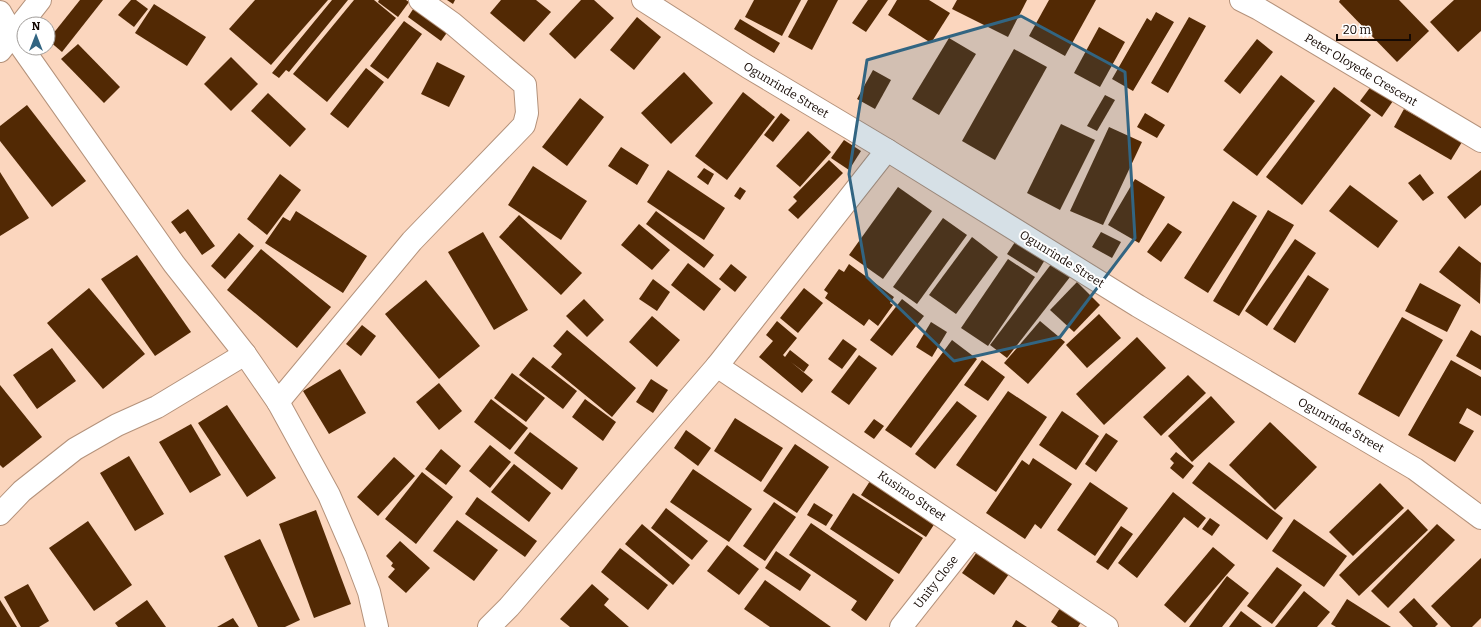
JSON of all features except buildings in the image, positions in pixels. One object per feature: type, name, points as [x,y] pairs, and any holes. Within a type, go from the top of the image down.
[{"type":"street","points":[[6,43],[40,0]]},
{"type":"street","points":[[278,402],[412,241],[524,125],[527,113],[525,85],[452,23],[420,0]]},
{"type":"street","name":"Ogunrinde Street","points":[[643,0],[748,67],[887,150],[1138,306],[1415,468],[1481,518]]},
{"type":"street","name":"Peter Oloyede Crescent","points":[[1256,3],[1481,141]]},
{"type":"street","points":[[0,12],[6,43],[174,264],[245,354],[278,402],[328,495],[349,542],[369,592],[377,627]]},
{"type":"street","points":[[489,627],[509,607],[717,366],[887,150]]},
{"type":"street","points":[[0,514],[22,491],[75,449],[117,425],[157,407],[245,354]]},
{"type":"street","name":"Kusimo Street","points":[[717,366],[1107,627]]},
{"type":"street","name":"Unity Close","points":[[901,627],[972,537]]},
{"type":"highlighted area","points":[[1021,16],[1125,72],[1135,238],[1060,337],[954,361],[867,277],[849,174],[867,60]]}]
